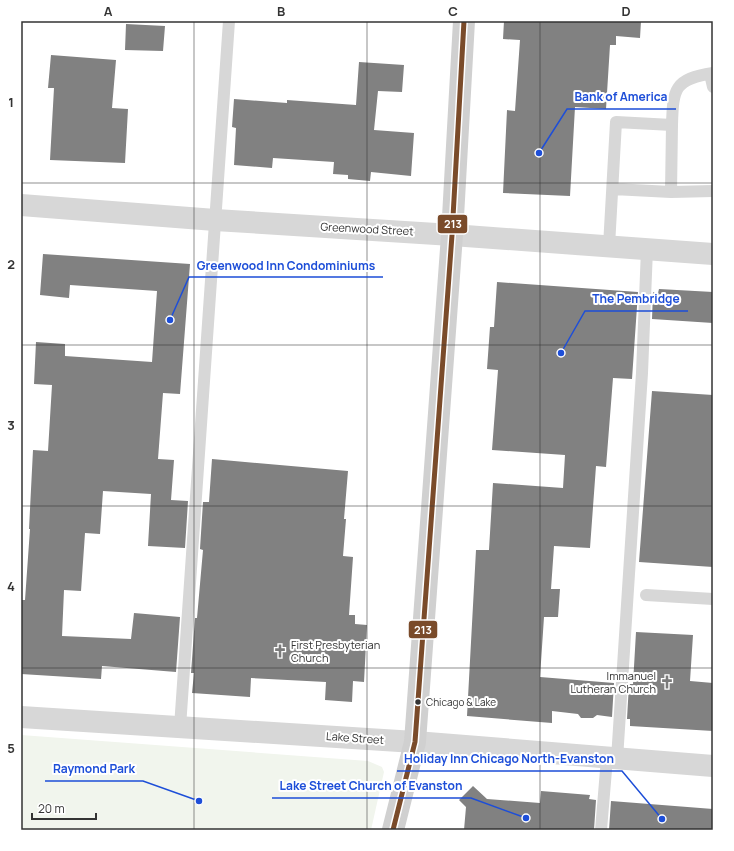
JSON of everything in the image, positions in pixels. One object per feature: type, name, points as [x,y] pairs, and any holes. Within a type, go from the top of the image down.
[{"type":"main road","points":[[393,830],[415,742],[452,235],[464,21]]},
{"type":"street","name":"Greenwood Street","points":[[21,205],[215,220],[713,254]]},
{"type":"street","name":"Lake Street","points":[[21,717],[415,742],[713,766]]},
{"type":"lane","points":[[180,727],[229,21]]},
{"type":"lane","points":[[671,192],[673,100],[678,87],[685,80],[712,73],[713,87]]},
{"type":"lane","points":[[609,246],[616,122],[672,124]]},
{"type":"lane","points":[[613,189],[671,192],[713,191]]},
{"type":"lane","points":[[601,830],[612,758],[642,373],[647,249]]},
{"type":"lane","points":[[646,595],[713,599]]},
{"type":"shaded area","points":[[21,735],[368,761],[382,767],[384,772],[371,830],[21,830]]},
{"type":"building","points":[[504,21],[641,21],[640,38],[616,36],[616,45],[610,45],[606,109],[575,107],[570,196],[503,193],[507,110],[515,111],[520,40],[503,39]]},
{"type":"building","points":[[126,24],[165,26],[163,51],[125,50]]},
{"type":"building","points":[[51,55],[116,60],[112,108],[128,109],[125,163],[50,160],[54,88],[48,88]]},
{"type":"building","points":[[359,62],[404,65],[402,92],[378,91],[374,130],[414,133],[411,176],[371,172],[370,181],[348,179],[348,175],[333,174],[334,162],[273,158],[272,168],[234,165],[236,128],[232,127],[234,99],[287,103],[287,100],[356,105]]},
{"type":"building","points":[[43,254],[190,264],[180,394],[163,393],[158,459],[174,460],[171,500],[188,501],[185,548],[148,546],[151,494],[103,491],[100,534],[85,533],[81,591],[64,590],[62,636],[131,639],[134,613],[180,617],[176,672],[102,666],[101,679],[21,674],[21,600],[25,600],[30,529],[33,450],[48,451],[52,385],[34,384],[36,342],[65,344],[65,356],[152,362],[157,291],[70,285],[69,298],[40,295]]},
{"type":"building","points":[[497,282],[638,292],[632,379],[613,378],[606,467],[596,466],[590,548],[554,546],[551,589],[560,589],[558,617],[544,617],[540,677],[614,683],[612,717],[597,715],[593,718],[581,718],[578,714],[552,711],[552,723],[467,716],[476,550],[489,550],[493,483],[563,488],[565,455],[492,450],[498,370],[487,369],[490,327],[494,327]]},
{"type":"building","points":[[659,289],[713,292],[713,323],[652,319],[653,292],[658,293]]},
{"type":"building","points":[[652,391],[713,395],[713,567],[639,562]]},
{"type":"building","points":[[212,459],[348,471],[343,556],[353,557],[349,615],[355,615],[355,624],[367,625],[364,682],[353,681],[352,702],[325,700],[326,682],[251,678],[250,697],[192,693],[194,673],[191,673],[195,618],[197,618],[203,550],[200,549],[203,502],[209,502]]},
{"type":"building","name":"Immanuel Lutheran Church","points":[[636,632],[693,635],[690,681],[713,683],[713,731],[630,726],[630,719],[627,719],[629,684],[633,684]]},
{"type":"building","points":[[473,786],[487,799],[540,803],[541,791],[590,795],[589,799],[596,800],[594,830],[464,830],[466,807],[459,800]]},
{"type":"building","points":[[611,801],[713,809],[713,830],[609,830]]},
{"type":"transit line","name":"213","points":[[393,830],[415,742],[452,235],[464,21]]},
{"type":"place","name":"Bank of America","points":[[539,153]]},
{"type":"place","name":"Greenwood Inn Condominiums","points":[[170,320]]},
{"type":"place","name":"The Pembridge","points":[[561,353]]},
{"type":"place","name":"First Presbyterian Church","points":[[280,651]]},
{"type":"place","name":"Immanuel Lutheran Church","points":[[667,682]]},
{"type":"place","name":"Chicago & Lake","points":[[418,702]]},
{"type":"place","name":"Raymond Park","points":[[199,801]]},
{"type":"place","name":"Lake Street Church of Evanston","points":[[526,818]]},
{"type":"place","name":"Holiday Inn Chicago North-Evanston","points":[[662,819]]}]
